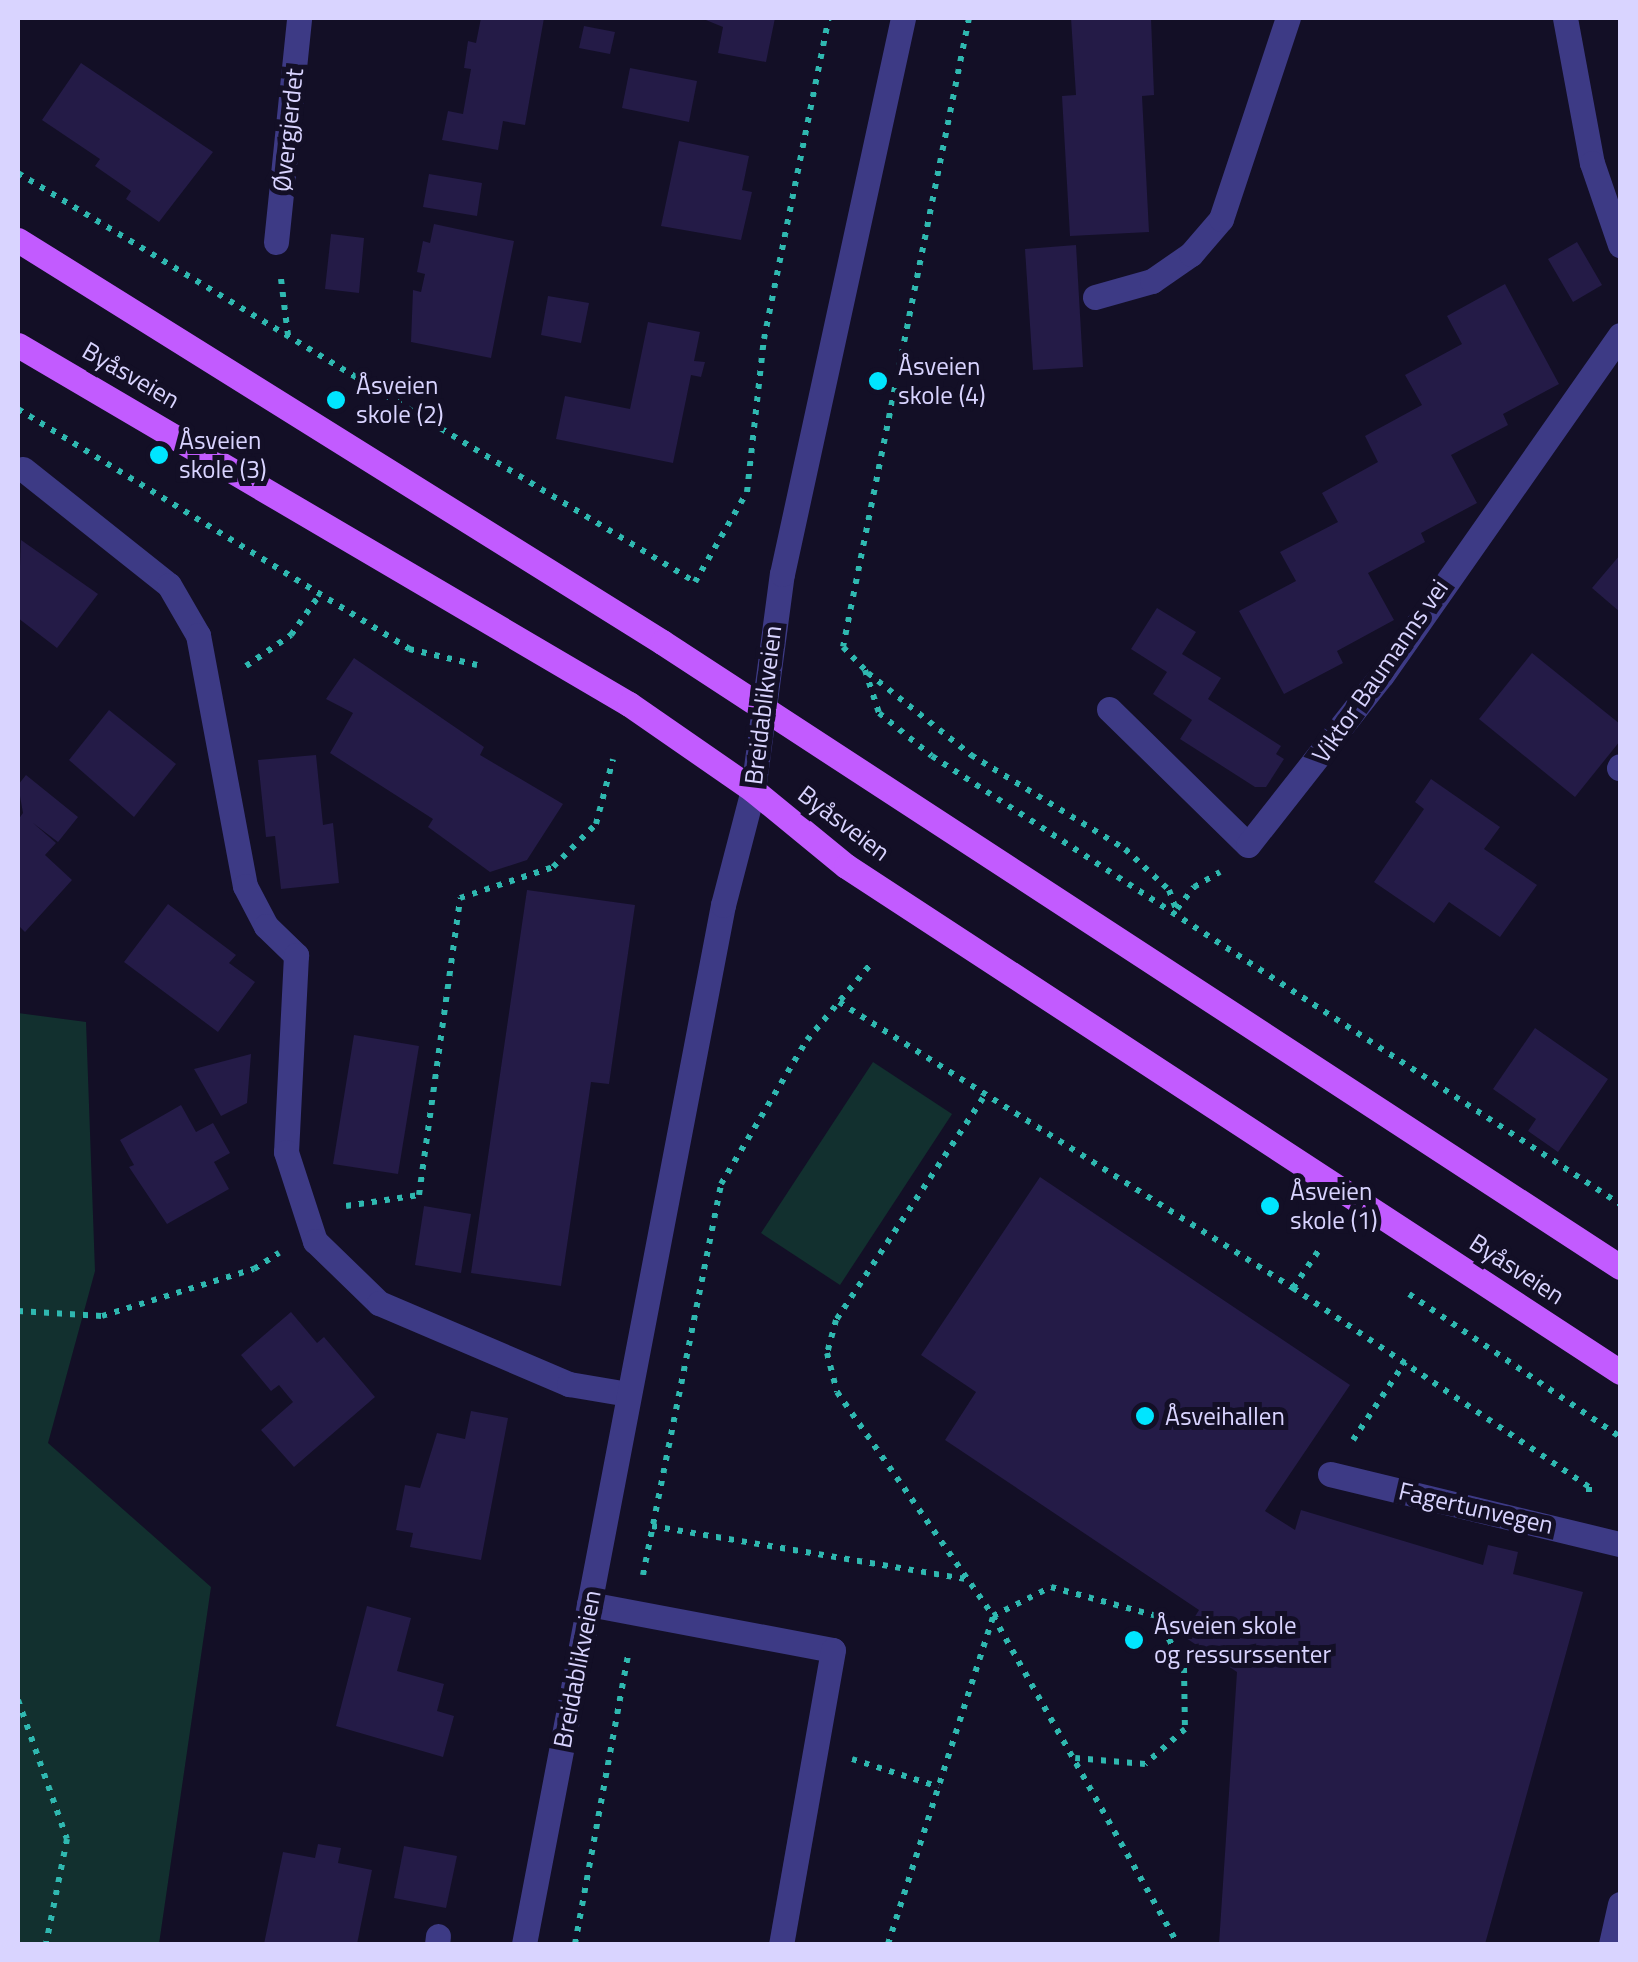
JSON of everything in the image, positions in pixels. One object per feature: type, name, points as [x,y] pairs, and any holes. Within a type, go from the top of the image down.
[{"type":"main road","name":"Byåsveien","points":[[18,240],[766,710],[1620,1267]]},
{"type":"main road","name":"Byåsveien","points":[[18,345],[629,704],[753,790],[846,866],[1620,1372]]},
{"type":"street","name":"Øvergjerdet","points":[[276,242],[300,18]]},
{"type":"street","name":"Breidablikveien","points":[[524,1944],[724,905],[753,790],[782,574],[904,18]]},
{"type":"street","points":[[1095,297],[1152,281],[1191,254],[1221,219],[1288,18]]},
{"type":"street","points":[[1566,18],[1592,163],[1620,245]]},
{"type":"street","name":"Viktor Baumanns vei","points":[[1109,709],[1248,845],[1382,676],[1620,335]]},
{"type":"street","points":[[23,469],[169,585],[198,635],[212,690],[245,886],[266,926],[296,955],[286,1152],[315,1242],[379,1303],[570,1384],[628,1394]]},
{"type":"street","name":"Fagertunvegen","points":[[1330,1474],[1620,1544]]},
{"type":"street","points":[[589,1604],[833,1650],[781,1944]]},
{"type":"street","points":[[1611,1944],[1620,1904]]},
{"type":"path","points":[[18,172],[695,582],[746,492],[764,339],[829,18]]},
{"type":"path","points":[[969,18],[842,647],[972,755],[1125,850],[1169,890],[1176,910]]},
{"type":"path","points":[[276,242],[286,259],[280,272],[288,335]]},
{"type":"path","points":[[18,409],[409,649],[489,668]]},
{"type":"path","points":[[212,690],[291,635],[320,594]]},
{"type":"path","points":[[865,670],[879,712],[932,756],[1176,910],[1620,1204]]},
{"type":"path","points":[[18,1310],[102,1316],[254,1269],[283,1250],[306,1215],[418,1194],[460,898],[553,867],[596,824],[613,759]]},
{"type":"path","points":[[1176,910],[1194,887],[1228,868]]},
{"type":"path","points":[[575,1944],[652,1526],[721,1184],[807,1040],[870,965]]},
{"type":"path","points":[[839,1002],[983,1098],[1293,1288],[1590,1487],[1585,1534]]},
{"type":"path","points":[[983,1098],[836,1320],[827,1354],[838,1392],[993,1616],[1178,1944]]},
{"type":"path","points":[[1293,1288],[1319,1250]]},
{"type":"path","points":[[1409,1294],[1620,1437]]},
{"type":"path","points":[[1369,1416],[1406,1362]]},
{"type":"path","points":[[652,1526],[970,1580]]},
{"type":"path","points":[[888,1944],[993,1616],[1051,1587],[1158,1616],[1184,1668],[1184,1729],[1145,1764],[1075,1758]]},
{"type":"path","points":[[18,1700],[67,1840],[46,1944]]},
{"type":"path","points":[[841,1756],[939,1787]]},
{"type":"green space","points":[[18,1013],[86,1022],[95,1271],[48,1443],[211,1587],[159,1944],[18,1944]]},
{"type":"green space","points":[[873,1062],[952,1114],[840,1285],[761,1233]]},
{"type":"building","points":[[481,18],[544,18],[525,125],[503,121],[498,150],[442,140],[448,111],[463,114],[471,69],[464,68],[468,41],[476,43]]},
{"type":"building","points":[[701,18],[775,18],[766,62],[718,53],[723,27]]},
{"type":"building","points":[[1071,18],[1151,18],[1154,95],[1142,96],[1149,232],[1070,236],[1062,96],[1076,95]]},
{"type":"building","points":[[584,26],[615,32],[610,54],[579,48]]},
{"type":"building","points":[[81,63],[213,152],[159,222],[126,199],[131,191],[95,166],[100,159],[42,120]]},
{"type":"building","points":[[630,68],[697,81],[689,122],[622,108]]},
{"type":"building","points":[[679,141],[749,156],[742,190],[752,192],[741,240],[661,226]]},
{"type":"building","points":[[429,174],[482,183],[477,216],[423,207]]},
{"type":"building","points":[[434,224],[514,241],[491,358],[411,342],[413,290],[421,292],[425,274],[417,272],[423,241],[430,243]]},
{"type":"building","points":[[331,234],[364,238],[359,293],[325,289]]},
{"type":"building","points":[[1577,242],[1602,285],[1573,302],[1548,259]]},
{"type":"building","points":[[1076,245],[1083,367],[1033,370],[1025,249]]},
{"type":"building","points":[[1505,284],[1559,384],[1503,414],[1508,425],[1451,455],[1477,503],[1421,533],[1425,542],[1368,573],[1394,620],[1337,651],[1343,663],[1284,694],[1239,611],[1296,581],[1280,552],[1338,522],[1322,493],[1378,462],[1365,436],[1422,405],[1405,375],[1462,344],[1447,316]]},
{"type":"building","points":[[548,296],[589,303],[581,343],[541,335]]},
{"type":"building","points":[[648,322],[700,332],[694,361],[705,362],[701,377],[691,375],[673,463],[556,439],[565,396],[630,409]]},
{"type":"building","points":[[21,540],[98,594],[57,648],[18,618]]},
{"type":"building","points":[[1620,555],[1620,612],[1592,588]]},
{"type":"building","points":[[1157,608],[1196,632],[1182,654],[1221,678],[1208,699],[1281,746],[1276,754],[1284,759],[1266,787],[1255,787],[1180,739],[1192,720],[1153,694],[1167,672],[1131,649]]},
{"type":"building","points":[[1532,653],[1620,724],[1620,741],[1575,797],[1479,719]]},
{"type":"building","points":[[354,658],[484,747],[480,755],[563,804],[527,860],[490,872],[428,827],[433,819],[330,753],[353,713],[326,699]]},
{"type":"building","points":[[109,710],[176,764],[134,817],[69,760]]},
{"type":"building","points":[[316,755],[323,825],[333,823],[339,883],[281,889],[275,836],[266,837],[258,760]]},
{"type":"building","points":[[26,775],[78,817],[58,842],[33,823],[56,843],[45,855],[72,880],[25,932],[18,925],[18,820],[23,813],[18,785]]},
{"type":"building","points":[[1431,779],[1500,827],[1484,849],[1537,885],[1500,937],[1449,902],[1434,923],[1374,882],[1424,809],[1415,802]]},
{"type":"building","points":[[527,890],[635,905],[609,1084],[591,1082],[561,1286],[471,1273]]},
{"type":"building","points":[[168,904],[236,955],[229,963],[255,982],[218,1032],[124,962]]},
{"type":"building","points":[[1535,1028],[1608,1079],[1558,1152],[1528,1131],[1536,1119],[1493,1089]]},
{"type":"building","points":[[354,1035],[419,1046],[398,1174],[333,1164]]},
{"type":"building","points":[[251,1054],[247,1103],[221,1116],[194,1069]]},
{"type":"building","points":[[181,1105],[196,1132],[213,1123],[230,1153],[214,1162],[229,1189],[167,1224],[129,1167],[134,1165],[120,1140]]},
{"type":"building","points":[[1040,1177],[1350,1385],[1265,1511],[1295,1530],[1301,1510],[1483,1565],[1488,1545],[1518,1552],[1513,1574],[1583,1592],[1485,1944],[1219,1944],[1237,1672],[1183,1636],[1199,1610],[945,1440],[976,1392],[921,1355]]},
{"type":"building","points":[[424,1206],[471,1214],[461,1273],[415,1265]]},
{"type":"building","points":[[291,1312],[317,1343],[324,1337],[375,1397],[294,1467],[261,1430],[293,1402],[279,1385],[271,1391],[241,1355]]},
{"type":"building","points":[[471,1411],[508,1418],[481,1560],[410,1547],[413,1533],[396,1530],[405,1485],[420,1488],[437,1433],[465,1439]]},
{"type":"building","points":[[367,1606],[411,1618],[397,1671],[444,1684],[437,1711],[454,1716],[443,1757],[336,1726]]},
{"type":"building","points":[[318,1844],[341,1848],[338,1863],[372,1870],[357,1944],[264,1944],[283,1852],[315,1858]]},
{"type":"building","points":[[404,1846],[457,1856],[446,1908],[394,1898]]},
{"type":"place","name":"Åsveien skole (4)","points":[[878,381]]},
{"type":"place","name":"Åsveien skole (2)","points":[[336,400]]},
{"type":"place","name":"Åsveien skole (3)","points":[[159,455]]},
{"type":"place","name":"Åsveien skole (1)","points":[[1270,1206]]},
{"type":"place","name":"Åsveihallen","points":[[1145,1416]]},
{"type":"place","name":"Åsveien skole og ressurssenter","points":[[1134,1640]]}]
